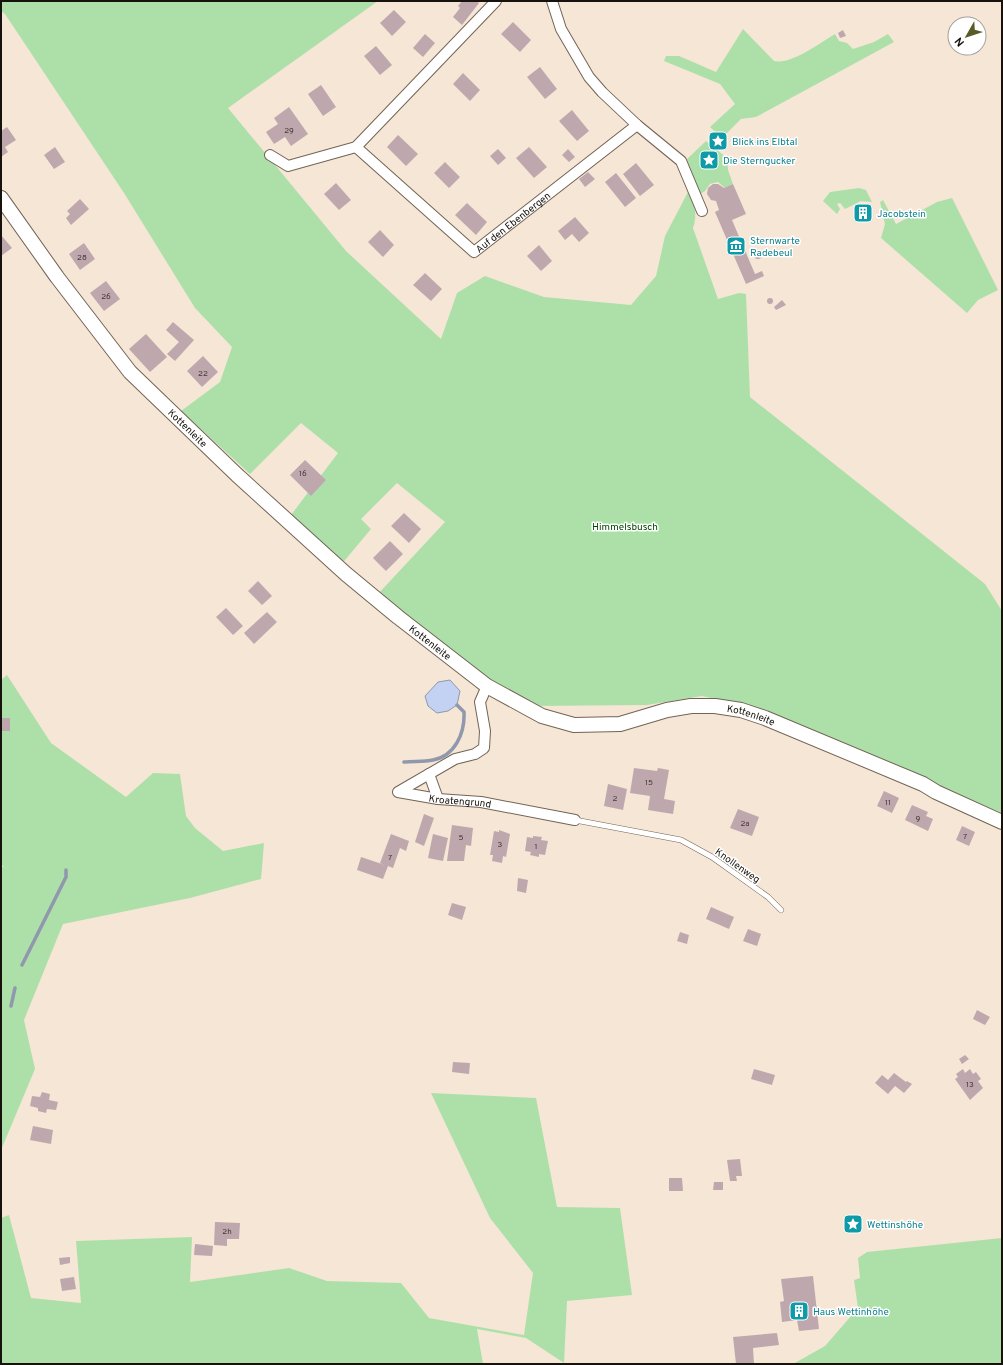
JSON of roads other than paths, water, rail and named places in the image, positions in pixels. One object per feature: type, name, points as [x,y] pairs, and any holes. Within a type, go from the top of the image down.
[{"type":"street","points":[[270,155],[288,166],[356,147],[496,1]]},
{"type":"street","points":[[552,1],[561,29],[589,77],[602,92],[637,125],[681,161],[702,211]]},
{"type":"street","name":"Auf den Ebenbergen","points":[[356,147],[474,252],[637,125]]},
{"type":"street","name":"Kottenleite","points":[[1,198],[57,277],[130,372],[237,475],[346,574],[398,617],[487,686],[542,716],[574,724],[620,724],[667,710],[691,706],[715,706],[742,710],[765,718],[923,784],[936,792],[1002,822]]},
{"type":"street","name":"Kroatengrund","points":[[487,686],[480,702],[485,731],[484,748],[475,754],[456,760],[398,792],[438,799],[481,802],[575,820]]},
{"type":"street","points":[[429,774],[438,799]]},
{"type":"lane","name":"Kroatengrund","points":[[575,820],[681,840]]},
{"type":"lane","name":"Knollenweg","points":[[681,840],[712,858],[740,877],[768,897],[781,910]]},
{"type":"water","points":[[450,680],[460,691],[457,705],[448,711],[437,713],[428,706],[425,696],[438,682]]},
{"type":"waterway","points":[[404,762],[426,761],[441,758],[453,749],[463,728],[464,720],[464,712],[457,705]]},
{"type":"waterway","points":[[22,965],[66,877],[66,870]]},
{"type":"waterway","points":[[11,1006],[15,988]]},
{"type":"place","name":"Blick ins Elbtal","points":[[718,141]]},
{"type":"place","name":"Die Sterngucker","points":[[709,160]]},
{"type":"place","name":"Jacobstein","points":[[863,213]]},
{"type":"place","name":"Sternwarte Radebeul","points":[[736,246]]},
{"type":"place","name":"Wettinshöhe","points":[[853,1224]]},
{"type":"place","name":"Haus Wettinhöhe","points":[[799,1311]]},
{"type":"park label","name":"Himmelsbusch","points":[[625,526]]}]
